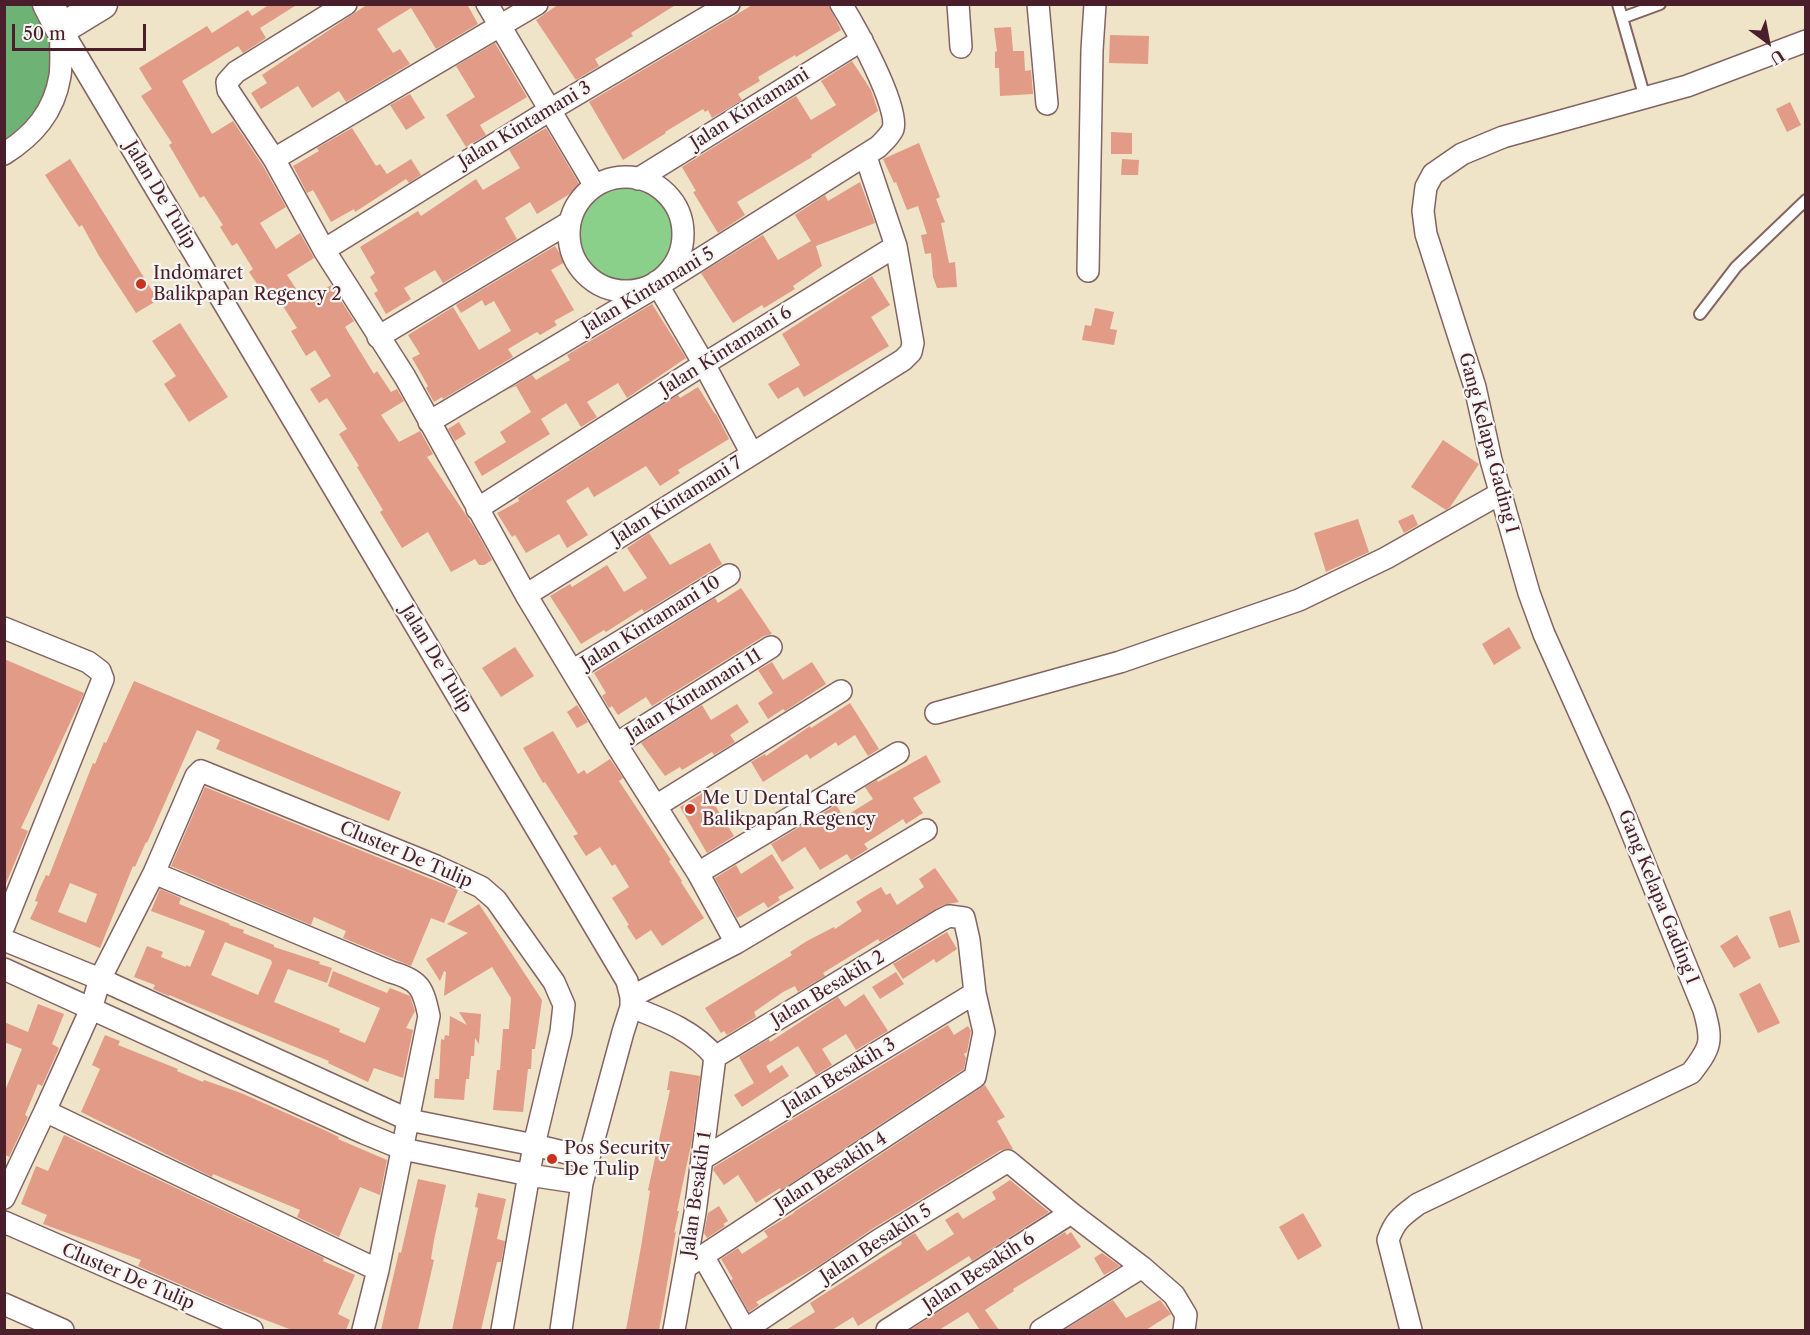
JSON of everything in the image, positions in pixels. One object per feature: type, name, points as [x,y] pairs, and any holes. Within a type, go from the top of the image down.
[{"type":"street","points":[[4,154],[26,140],[43,121],[54,99],[60,74],[55,17],[102,4]]},
{"type":"street","points":[[346,4],[236,72],[227,82],[228,90],[274,159],[324,250],[405,378],[526,594],[616,744],[698,873],[736,942]]},
{"type":"street","points":[[487,4],[595,186]]},
{"type":"street","points":[[274,159],[537,4]]},
{"type":"street","name":"Jalan Kintamani 3","points":[[324,250],[550,110],[729,4]]},
{"type":"street","name":"Jalan Kintamani 5","points":[[429,422],[866,157],[887,137],[893,128],[892,113],[862,40],[841,4]]},
{"type":"street","points":[[958,4],[961,48]]},
{"type":"street","points":[[1038,4],[1047,104]]},
{"type":"street","points":[[1088,271],[1095,4]]},
{"type":"street","name":"Jalan De Tulip","points":[[55,17],[627,981],[631,1002]]},
{"type":"street","name":"Jalan Kintamani","points":[[638,179],[862,40]]},
{"type":"street","name":"Gang Kelapa Gading I","points":[[1411,1330],[1388,1240],[1393,1226],[1401,1217],[1418,1204],[1691,1072],[1708,1048],[1710,1032],[1704,1010],[1619,801],[1544,634],[1529,593],[1491,460],[1475,387],[1426,234],[1423,211],[1426,187],[1434,174],[1462,154],[1503,137],[1687,86],[1806,40]]},
{"type":"street","points":[[752,454],[903,360],[911,352],[913,343],[896,246],[866,157]]},
{"type":"street","points":[[616,179],[638,179],[664,192],[674,204],[680,217],[681,247],[676,260],[657,284],[628,291],[613,290],[599,285],[577,265],[571,251],[570,222],[575,208],[595,186],[616,179]]},
{"type":"street","points":[[378,337],[570,222]]},
{"type":"street","name":"Jalan Kintamani 6","points":[[477,509],[704,364],[896,246]]},
{"type":"street","name":"Jalan Kintamani 7","points":[[526,594],[752,454],[704,364],[657,284]]},
{"type":"street","points":[[936,713],[1120,662],[1299,600],[1386,558],[1501,493]]},
{"type":"street","name":"Jalan Kintamani 10","points":[[572,671],[729,575]]},
{"type":"street","points":[[4,628],[88,662],[100,671],[103,679],[4,926]]},
{"type":"street","name":"Jalan Kintamani 11","points":[[616,744],[771,647]]},
{"type":"street","points":[[656,806],[842,691]]},
{"type":"street","points":[[698,873],[898,753]]},
{"type":"street","name":"Cluster De Tulip","points":[[4,1198],[91,1009],[100,980],[154,873],[196,776],[201,771],[436,866],[481,887],[496,900],[554,982],[564,1005],[561,1032],[534,1145],[502,1330]]},
{"type":"street","points":[[561,1330],[582,1183],[631,1002],[926,830]]},
{"type":"street","points":[[154,873],[391,972],[406,976],[423,990],[429,1016],[378,1270],[363,1330]]},
{"type":"street","name":"Jalan Besakih 2","points":[[715,1057],[949,916],[964,918],[975,993]]},
{"type":"street","points":[[4,940],[100,980],[409,1120],[588,1158]]},
{"type":"street","points":[[4,969],[364,1134],[403,1149],[529,1175],[582,1183]]},
{"type":"street","name":"Jalan Besakih 4","points":[[694,1262],[975,1077],[984,1032],[975,993]]},
{"type":"street","name":"Jalan Besakih 3","points":[[702,1159],[975,993]]},
{"type":"street","points":[[631,1002],[704,1044],[715,1057]]},
{"type":"street","name":"Jalan Besakih 1","points":[[674,1330],[694,1262],[702,1159],[715,1057]]},
{"type":"street","points":[[45,1111],[378,1270]]},
{"type":"street","name":"Jalan Besakih 5","points":[[745,1330],[879,1240],[1008,1161],[1071,1214]]},
{"type":"street","points":[[1071,1214],[1143,1266],[1174,1295],[1186,1315],[1184,1330]]},
{"type":"street","name":"Jalan Besakih 6","points":[[887,1330],[1071,1214]]},
{"type":"street","name":"Cluster De Tulip","points":[[4,1222],[252,1330]]},
{"type":"street","points":[[694,1262],[745,1330]]},
{"type":"street","points":[[1041,1330],[1143,1266]]},
{"type":"street","points":[[4,1304],[63,1330]]},
{"type":"lane","points":[[1618,4],[1645,98]]},
{"type":"lane","points":[[1622,18],[1660,4]]},
{"type":"lane","points":[[1700,314],[1736,267],[1806,200]]},
{"type":"green space","points":[[4,5],[33,5],[47,27],[54,57],[51,88],[38,116],[4,146]]},
{"type":"green space","points":[[627,185],[646,188],[663,199],[674,216],[677,235],[674,254],[663,271],[646,282],[627,285],[608,282],[591,271],[580,254],[577,235],[580,216],[591,199],[608,188]]},
{"type":"building","points":[[270,4],[298,4],[260,28],[266,38],[243,53],[238,46],[182,81],[212,134],[233,121],[263,166],[286,207],[260,223],[276,249],[300,233],[314,258],[287,275],[302,298],[305,297],[307,301],[331,285],[354,321],[345,327],[374,374],[377,371],[391,392],[397,389],[404,401],[381,415],[399,442],[420,431],[433,454],[427,457],[474,527],[492,560],[484,565],[479,565],[475,559],[451,572],[428,532],[402,548],[380,512],[383,510],[357,467],[359,466],[339,434],[347,429],[327,398],[319,403],[310,389],[331,376],[315,350],[306,356],[291,331],[297,328],[281,303],[277,306],[264,285],[260,288],[249,272],[253,269],[237,243],[232,246],[220,227],[223,225],[204,196],[200,198],[169,145],[172,143],[141,96],[152,89],[139,68],[207,26],[212,33],[248,10],[252,16]]},
{"type":"building","points":[[368,4],[467,4],[478,24],[436,49],[411,8],[377,29],[393,53],[400,49],[410,64],[346,102],[339,91],[312,108],[298,86],[261,109],[251,93],[267,83],[262,75]]},
{"type":"building","points":[[559,4],[677,4],[631,33],[633,36],[595,59],[599,66],[576,80],[536,20]]},
{"type":"building","points":[[754,4],[828,4],[841,30],[758,77],[760,81],[738,94],[742,100],[712,118],[708,110],[705,112],[703,109],[623,160],[589,102]]},
{"type":"building","points":[[1011,27],[1013,51],[1024,51],[1025,71],[1031,70],[1033,94],[1000,96],[999,68],[995,68],[995,52],[997,51],[994,28]]},
{"type":"building","points":[[1110,35],[1149,36],[1148,64],[1109,63]]},
{"type":"building","points":[[495,43],[527,97],[480,125],[486,135],[466,147],[446,115],[475,97],[456,66]]},
{"type":"building","points":[[852,61],[871,90],[878,111],[811,155],[812,157],[737,202],[745,215],[718,233],[693,192],[696,191],[682,167],[796,96],[811,120],[836,105],[821,81]]},
{"type":"building","points":[[410,94],[425,118],[406,130],[390,105]]},
{"type":"building","points":[[1790,102],[1801,125],[1787,132],[1776,109]]},
{"type":"building","points":[[352,128],[376,166],[380,164],[387,174],[411,159],[421,175],[409,183],[406,179],[355,212],[354,209],[331,222],[313,190],[307,193],[293,166],[319,151],[317,148]]},
{"type":"building","points":[[546,128],[581,187],[537,214],[530,202],[505,218],[517,239],[443,283],[435,270],[404,288],[411,299],[386,314],[374,293],[378,291],[370,277],[375,273],[360,247],[418,211],[421,216],[476,179],[483,190],[520,168],[509,150]]},
{"type":"building","points":[[1111,132],[1132,133],[1132,154],[1111,154]]},
{"type":"building","points":[[919,143],[940,197],[936,199],[945,222],[941,223],[949,263],[955,262],[957,287],[937,288],[933,277],[931,253],[925,254],[921,235],[927,234],[918,206],[907,210],[896,182],[894,183],[883,159]]},
{"type":"building","points":[[70,159],[158,300],[136,313],[82,225],[79,227],[45,175]]},
{"type":"building","points":[[1122,159],[1139,160],[1138,175],[1121,175]]},
{"type":"building","points":[[860,182],[875,223],[816,246],[822,266],[793,286],[795,289],[764,308],[762,305],[733,323],[701,273],[763,235],[778,260],[811,241],[795,215],[825,195],[828,201]]},
{"type":"building","points":[[555,246],[565,262],[551,270],[574,310],[554,321],[557,325],[540,335],[537,332],[508,349],[513,357],[443,399],[442,397],[434,402],[412,358],[420,354],[408,335],[453,307],[479,350],[511,331],[494,301],[485,306],[482,300],[461,313],[456,305]]},
{"type":"building","points":[[872,276],[890,305],[871,317],[889,346],[804,397],[798,387],[778,399],[768,384],[800,365],[782,334]]},
{"type":"building","points":[[652,304],[686,358],[627,398],[618,383],[587,402],[597,417],[581,427],[566,403],[541,419],[550,434],[482,476],[474,462],[506,442],[500,432],[531,412],[516,386],[507,390],[532,375],[536,380],[570,360],[567,355]]},
{"type":"building","points":[[1095,308],[1114,312],[1110,329],[1117,330],[1114,345],[1082,340],[1085,325],[1091,326]]},
{"type":"building","points":[[180,323],[228,397],[189,422],[164,384],[176,376],[152,341]]},
{"type":"building","points":[[698,387],[729,439],[678,470],[680,473],[660,486],[646,466],[594,497],[588,487],[566,501],[588,535],[567,548],[559,534],[526,553],[515,535],[512,537],[497,513],[519,501],[518,498],[678,395],[680,398]]},
{"type":"building","points":[[459,422],[466,434],[455,441],[448,429]]},
{"type":"building","points":[[1443,440],[1479,464],[1446,510],[1411,487]]},
{"type":"building","points":[[1413,514],[1418,525],[1404,533],[1398,521]]},
{"type":"building","points":[[1358,519],[1369,552],[1326,572],[1314,533]]},
{"type":"building","points":[[649,533],[670,565],[710,543],[722,564],[644,612],[642,609],[606,632],[604,630],[581,644],[550,596],[570,584],[572,587],[607,565],[624,592],[647,578],[627,548]]},
{"type":"building","points":[[741,588],[772,634],[764,636],[652,706],[646,697],[618,715],[612,706],[609,708],[602,696],[606,693],[594,673],[715,598],[718,603]]},
{"type":"building","points":[[1509,627],[1521,648],[1494,665],[1482,644]]},
{"type":"building","points":[[515,647],[534,676],[501,697],[482,668]]},
{"type":"building","points":[[4,659],[84,693],[21,828],[28,831],[4,888]]},
{"type":"building","points":[[772,662],[783,680],[812,662],[826,684],[785,711],[783,709],[768,719],[758,703],[773,693],[758,670]]},
{"type":"building","points":[[134,681],[401,792],[389,821],[216,749],[220,740],[197,730],[147,843],[135,867],[133,866],[100,948],[30,919],[38,902],[35,901],[39,890],[46,875],[49,876],[93,763],[95,764],[104,742],[106,743]],"holes":[[[70,883],[97,894],[86,923],[58,912]]]},
{"type":"building","points":[[850,703],[879,749],[868,756],[855,735],[838,746],[836,742],[810,759],[807,754],[763,782],[751,762],[765,754],[766,756],[810,726],[811,728]]},
{"type":"building","points":[[737,704],[749,722],[730,735],[735,742],[714,755],[712,752],[682,770],[680,767],[665,776],[641,743],[702,705],[711,720]]},
{"type":"building","points":[[577,705],[588,722],[577,728],[567,712]]},
{"type":"building","points":[[553,731],[578,774],[584,770],[587,774],[610,759],[623,778],[619,781],[671,860],[669,861],[704,918],[662,946],[651,930],[636,940],[612,898],[629,887],[615,864],[612,866],[600,847],[586,856],[573,836],[578,834],[545,782],[543,783],[523,748]]},
{"type":"building","points":[[926,755],[941,782],[913,798],[923,813],[906,824],[903,819],[864,844],[868,849],[851,860],[847,854],[820,870],[805,847],[782,862],[771,844],[836,805],[844,817],[873,799],[865,787]]},
{"type":"building","points":[[205,787],[458,890],[444,923],[431,918],[411,966],[343,938],[346,931],[314,917],[311,925],[171,866]]},
{"type":"building","points":[[706,791],[734,836],[707,853],[680,807]]},
{"type":"building","points":[[772,854],[794,888],[778,897],[780,900],[768,908],[764,902],[737,918],[715,878],[736,865],[741,874]]},
{"type":"building","points":[[935,868],[959,902],[943,905],[880,942],[878,939],[823,973],[825,976],[798,992],[795,986],[783,992],[754,1012],[756,1017],[727,1035],[724,1031],[721,1033],[705,1008],[792,955],[790,952],[807,941],[834,927],[835,929],[862,911],[856,902],[867,895],[881,887],[886,895],[890,893],[897,905],[924,887],[919,879]]},
{"type":"building","points":[[160,889],[181,898],[179,904],[244,930],[243,933],[274,945],[274,947],[332,968],[327,983],[288,969],[274,1002],[340,1029],[339,1032],[365,1043],[380,1008],[328,986],[333,971],[387,993],[390,988],[410,996],[415,1011],[406,1028],[413,1030],[403,1078],[374,1068],[368,1082],[328,1063],[329,1061],[169,996],[153,989],[155,985],[134,977],[147,946],[163,952],[161,957],[190,967],[205,931],[151,911]],"holes":[[[225,942],[271,960],[272,963],[258,995],[211,975]]]},
{"type":"building","points":[[479,904],[542,1000],[535,1049],[532,1049],[531,1069],[528,1069],[523,1112],[493,1110],[497,1070],[500,1070],[503,1029],[509,1029],[511,998],[492,967],[444,996],[446,972],[444,971],[440,981],[426,959],[468,933],[447,924]]},
{"type":"building","points":[[1790,910],[1800,942],[1779,948],[1769,917]]},
{"type":"building","points":[[947,932],[957,949],[936,963],[934,959],[903,979],[893,964]]},
{"type":"building","points":[[1737,935],[1751,958],[1734,968],[1720,946]]},
{"type":"building","points":[[896,972],[904,984],[880,999],[872,987]]},
{"type":"building","points":[[1760,983],[1780,1023],[1758,1033],[1739,994]]},
{"type":"building","points":[[864,994],[888,1031],[856,1050],[846,1034],[822,1049],[832,1065],[816,1075],[798,1046],[766,1066],[770,1073],[782,1065],[789,1076],[742,1107],[734,1095],[754,1083],[739,1057],[769,1039],[770,1042],[838,997],[845,1007]]},
{"type":"building","points":[[38,1004],[64,1014],[52,1044],[59,1048],[42,1086],[38,1084],[25,1115],[28,1117],[9,1157],[4,1154],[4,1093],[22,1049],[4,1042],[4,1022],[28,1032]]},
{"type":"building","points":[[459,1012],[481,1014],[479,1044],[475,1038],[474,1056],[471,1056],[464,1100],[434,1098],[435,1079],[439,1079],[441,1039],[444,1040],[445,1035],[449,1036],[450,1016],[467,1025]]},
{"type":"building","points":[[948,1025],[954,1035],[968,1026],[971,1031],[967,1052],[964,1054],[966,1058],[964,1069],[781,1190],[780,1188],[756,1203],[738,1175],[724,1185],[713,1170],[714,1167]]},
{"type":"building","points":[[105,1035],[120,1041],[118,1045],[178,1069],[177,1071],[203,1082],[204,1080],[241,1093],[387,1160],[380,1195],[360,1187],[339,1237],[297,1217],[300,1210],[213,1174],[212,1177],[81,1112],[100,1069],[92,1065]]},
{"type":"building","points":[[670,1071],[700,1076],[692,1140],[677,1211],[679,1211],[674,1233],[676,1231],[659,1330],[626,1330],[650,1191],[648,1190],[670,1090],[667,1090]]},
{"type":"building","points":[[985,1085],[1005,1117],[997,1121],[1013,1149],[1001,1150],[872,1229],[818,1266],[756,1302],[759,1305],[749,1312],[721,1259],[738,1248],[742,1254],[768,1237],[764,1231]]},
{"type":"building","points":[[64,1135],[324,1258],[323,1261],[355,1275],[338,1314],[350,1320],[346,1330],[292,1330],[234,1308],[138,1266],[141,1260],[43,1224],[47,1215],[21,1204],[36,1166],[48,1171]]},
{"type":"building","points":[[418,1179],[446,1185],[434,1240],[431,1259],[434,1260],[418,1330],[381,1330],[399,1252],[401,1253]]},
{"type":"building","points":[[1010,1180],[1049,1212],[972,1261],[969,1256],[858,1326],[853,1317],[832,1330],[786,1330],[815,1312],[810,1303],[902,1244],[901,1241],[915,1233],[927,1251],[954,1234],[945,1220],[958,1212],[963,1219],[996,1199],[992,1192]]},
{"type":"building","points":[[478,1193],[506,1199],[497,1239],[505,1241],[501,1262],[497,1262],[481,1330],[452,1330],[478,1208],[475,1207]]},
{"type":"building","points":[[719,1206],[728,1221],[723,1224],[725,1226],[707,1238],[704,1233],[708,1213]]},
{"type":"building","points":[[1303,1213],[1322,1246],[1298,1260],[1279,1227]]},
{"type":"building","points":[[1065,1232],[1067,1235],[1071,1232],[1081,1247],[1013,1289],[1014,1291],[985,1310],[999,1330],[980,1330],[968,1312],[939,1330],[910,1330]]},
{"type":"building","points":[[1102,1253],[1120,1266],[1104,1275],[1094,1258]]},
{"type":"building","points":[[1113,1300],[1126,1318],[1160,1300],[1171,1314],[1146,1330],[1064,1330]]},
{"type":"place","name":"Indomaret Balikpapan Regency 2","points":[[141,284]]},
{"type":"place","name":"Me U Dental Care Balikpapan Regency","points":[[690,809]]},
{"type":"place","name":"Pos Security De Tulip","points":[[552,1159]]}]
